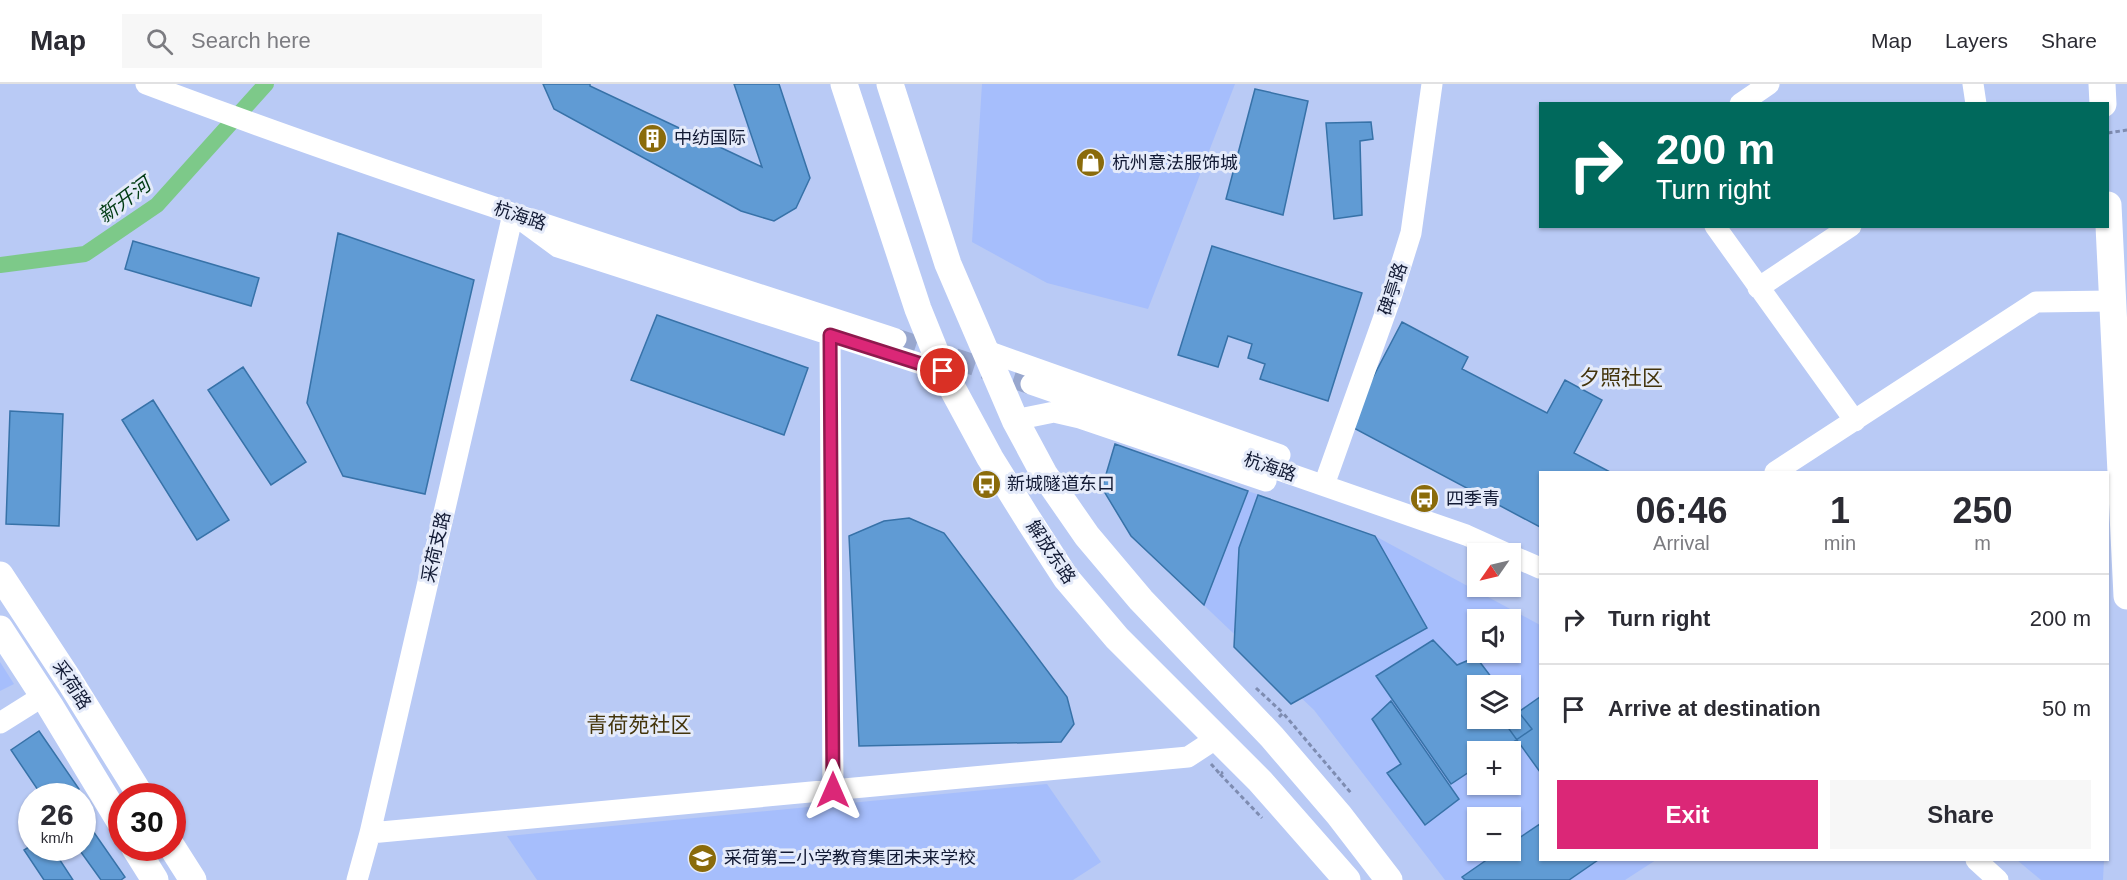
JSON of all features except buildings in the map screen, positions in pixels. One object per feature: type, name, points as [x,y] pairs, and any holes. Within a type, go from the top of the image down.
[{"type":"main road","name":"解放东路","points":[[844,84],[918,309],[943,371],[990,459],[1066,578],[1117,638],[1260,781],[1347,880]]},
{"type":"main road","points":[[890,84],[948,264],[1015,420],[1044,474],[1087,536],[1141,600],[1272,737],[1339,815],[1389,880]]},
{"type":"main road","points":[[2102,84],[2103,102]]},
{"type":"main road","points":[[2109,228],[2127,596]]},
{"type":"main road","name":"采荷路","points":[[0,575],[133,783]]},
{"type":"main road","name":"采荷路","points":[[0,629],[108,802]]},
{"type":"main road","points":[[143,861],[155,880]]},
{"type":"main road","points":[[181,861],[193,880]]},
{"type":"street","name":"杭海路","points":[[146,84],[253,125],[513,214],[896,339]]},
{"type":"street","name":"碑亭路","points":[[1326,479],[1391,297],[1411,233],[1432,84]]},
{"type":"street","points":[[1743,102],[1769,84]]},
{"type":"street","points":[[1973,84],[1976,102]]},
{"type":"street","points":[[513,214],[558,248],[943,371]]},
{"type":"street","name":"采荷支路","points":[[357,880],[370,833],[513,214]]},
{"type":"street","points":[[1716,228],[1855,420]]},
{"type":"street","points":[[1758,288],[1848,228]]},
{"type":"street","points":[[1777,471],[2036,302],[2112,301]]},
{"type":"street","points":[[830,335],[833,790]]},
{"type":"street","points":[[984,350],[1326,479]]},
{"type":"street","name":"杭海路","points":[[1031,384],[1326,479],[1402,512],[1484,543]]},
{"type":"street","points":[[1015,420],[1054,412],[1080,418],[1371,516],[1402,512]]},
{"type":"street","name":"杭海路","points":[[1521,559],[1539,568]]},
{"type":"street","points":[[0,723],[43,696]]},
{"type":"street","points":[[370,833],[1188,757],[1217,738]]},
{"type":"street","points":[[1977,861],[1998,880]]},
{"type":"path","points":[[2109,133],[2127,130]]},
{"type":"path","points":[[1249,681],[1283,713]]},
{"type":"path","points":[[1220,774],[1262,818]]},
{"type":"shaded area","name":"杭州意法服饰城","points":[[982,84],[1235,84],[1148,309],[1047,283],[972,242]]},
{"type":"shaded area","points":[[1115,444],[1375,536],[1467,586],[1467,597],[1488,597],[1510,609],[1467,609],[1467,663],[1521,663],[1521,615],[1539,624],[1539,861],[1654,861],[1625,880],[1445,880],[1314,710],[1131,536],[1102,488]]},
{"type":"shaded area","points":[[0,662],[14,684],[0,691]]},
{"type":"shaded area","points":[[1047,784],[1101,862],[1073,880],[537,880],[507,836]]},
{"type":"shaded area","points":[[2018,861],[2104,861],[2103,880],[2041,880]]},
{"type":"waterway","name":"新开河","points":[[0,265],[85,254],[157,205],[266,84]]},
{"type":"tunnel","points":[[896,339],[1031,384]]},
{"type":"place","name":"中纺国际","points":[[653,138]]},
{"type":"place","name":"杭州意法服饰城","points":[[1091,163]]},
{"type":"place","name":"新城隧道东口","points":[[986,484]]},
{"type":"place","name":"四季青","points":[[1425,499]]},
{"type":"place","name":"采荷第二小学教育集团未来学校","points":[[703,858]]},
{"type":"district","name":"夕照社区","points":[[1621,377]]},
{"type":"district","name":"青荷苑社区","points":[[639,724]]},
{"type":"route","points":[[833,790],[830,335],[943,371]]}]
